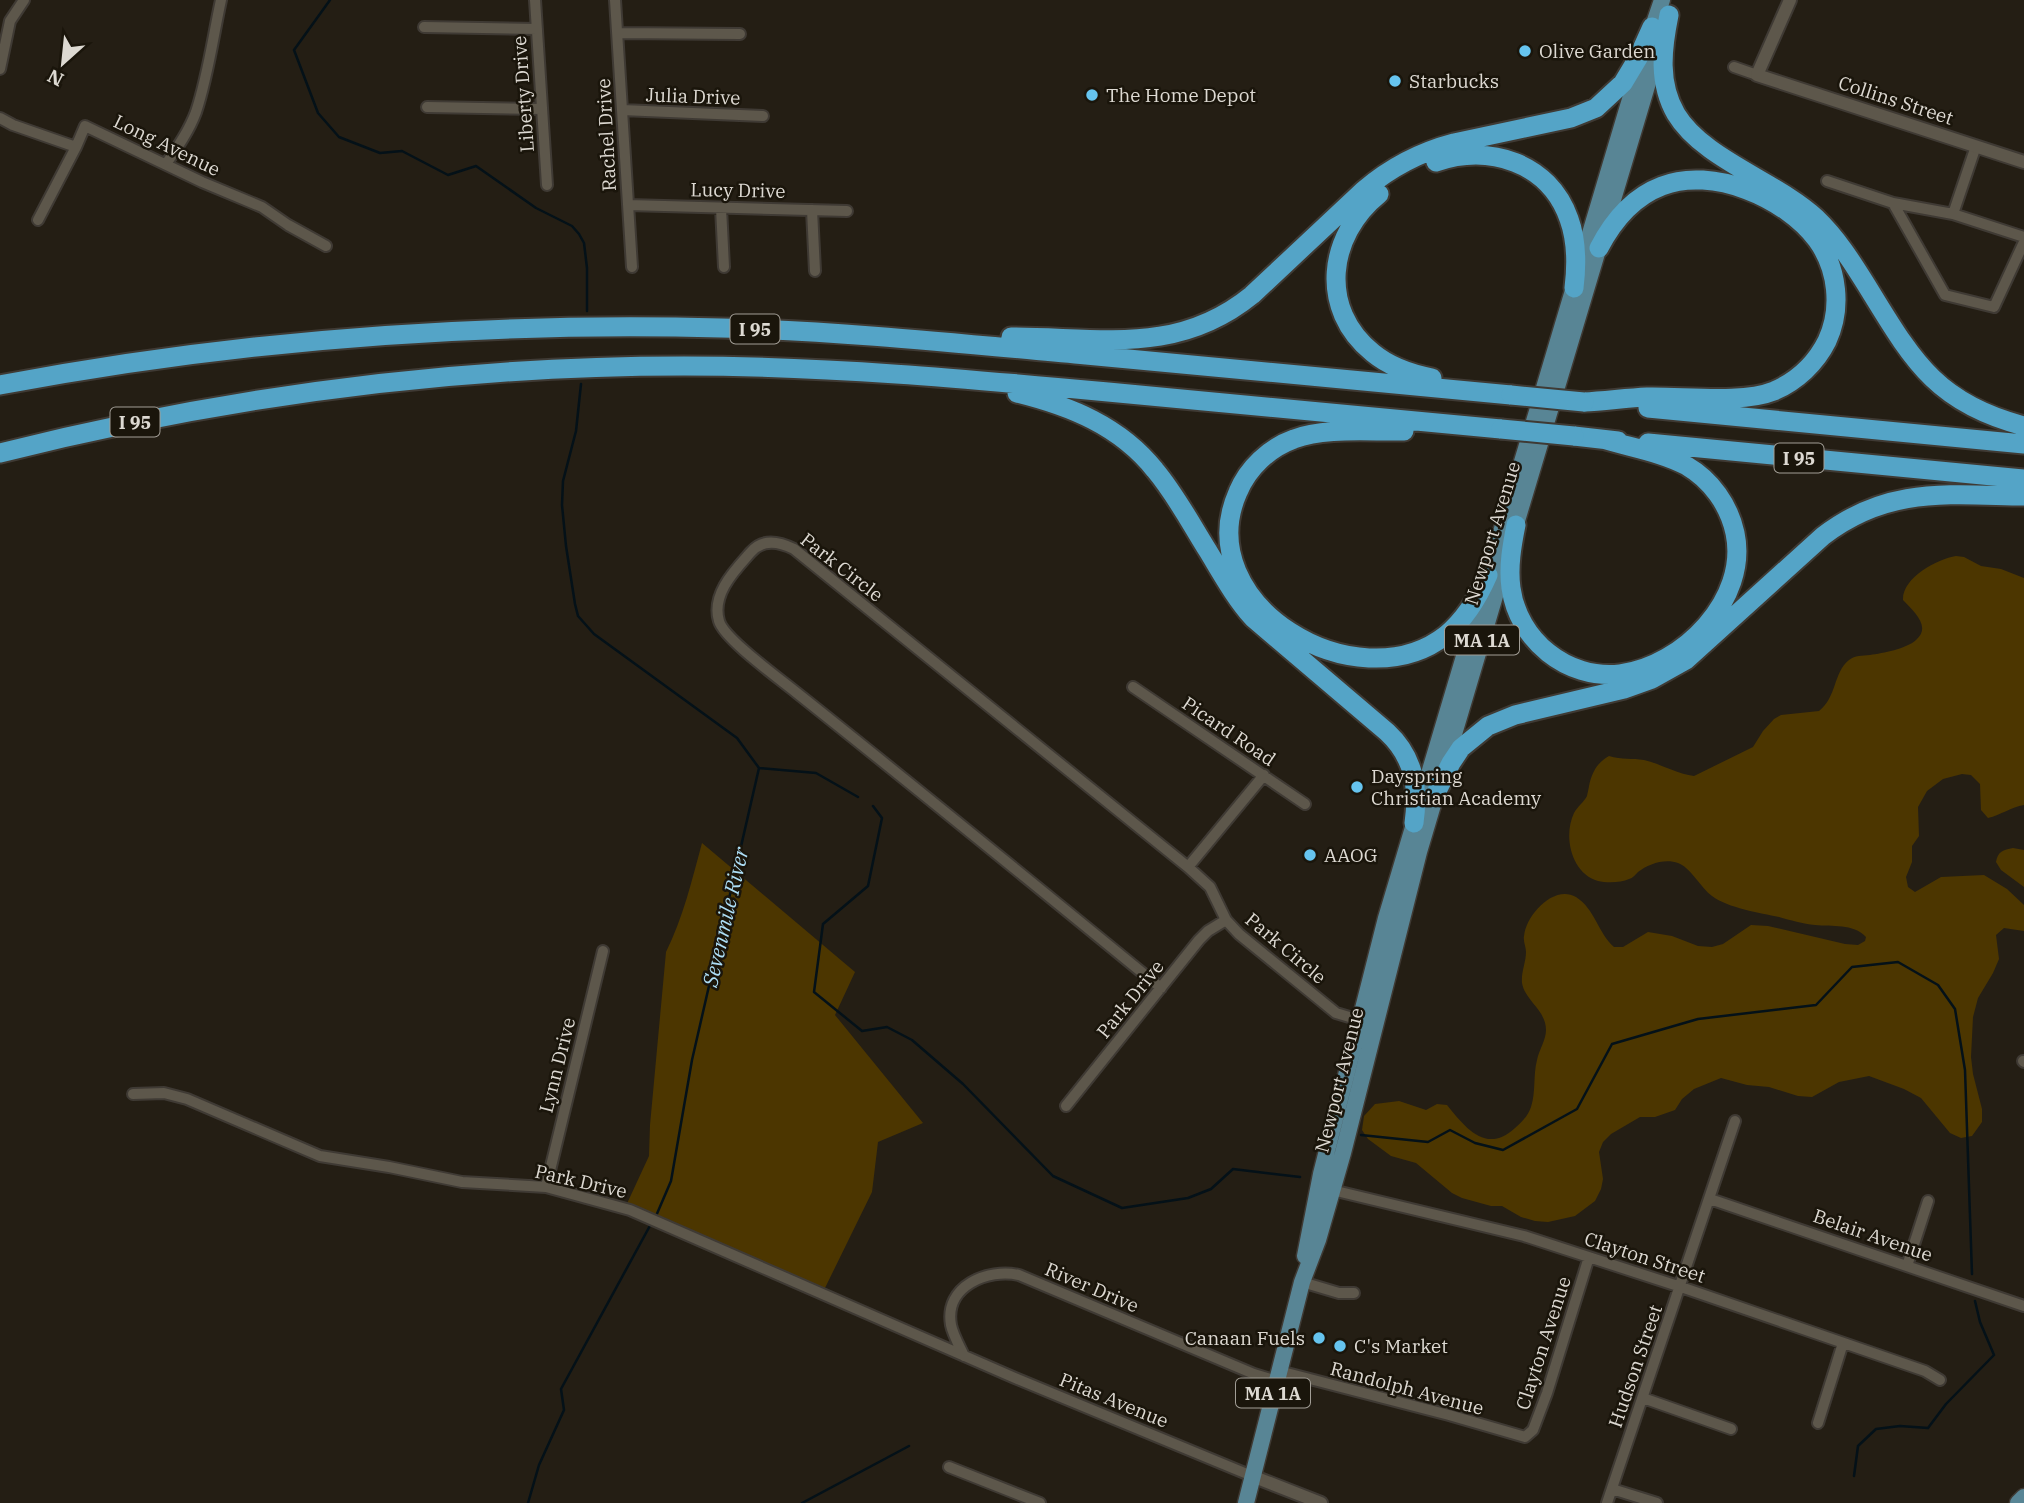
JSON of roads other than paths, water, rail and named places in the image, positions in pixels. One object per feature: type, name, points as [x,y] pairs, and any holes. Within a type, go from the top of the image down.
[{"type":"highway","points":[[1668,5],[1663,77],[1672,107],[1686,128],[1704,145],[1789,197],[1822,224],[1847,255],[1906,349],[1935,381],[1970,405],[2024,426]]},
{"type":"highway","points":[[934,341],[1012,337],[1152,338],[1201,327],[1233,310],[1252,295],[1364,190],[1398,165],[1444,146],[1571,118],[1601,104],[1618,90],[1628,77],[1652,27]]},
{"type":"highway","points":[[1476,392],[1393,366],[1367,348],[1352,330],[1338,298],[1337,263],[1344,236],[1362,209],[1396,182],[1437,162],[1470,155],[1492,155],[1506,159],[1527,168],[1539,177],[1555,193],[1563,206],[1575,243],[1574,288]]},
{"type":"highway","points":[[1584,402],[1647,397],[1744,397],[1774,391],[1797,377],[1816,358],[1830,332],[1836,303],[1831,267],[1822,246],[1812,233],[1778,206],[1748,191],[1722,183],[1702,179],[1688,180],[1653,189],[1621,214],[1599,248]]},
{"type":"highway","name":"I 95","points":[[0,385],[108,366],[243,348],[358,338],[483,330],[724,328],[934,341],[2024,444]]},
{"type":"highway","name":"I 95","points":[[0,453],[116,426],[230,405],[355,387],[491,374],[712,366],[955,378],[2024,479]]},
{"type":"highway","points":[[955,378],[1038,398],[1078,412],[1110,429],[1138,451],[1172,492],[1235,595],[1253,618],[1387,732],[1401,747],[1411,765],[1416,784],[1414,823]]},
{"type":"highway","points":[[1472,427],[1317,433],[1288,441],[1261,459],[1242,483],[1231,512],[1230,541],[1235,563],[1244,583],[1256,602],[1272,619],[1309,644],[1350,656],[1396,655],[1433,643],[1464,617],[1488,575]]},
{"type":"highway","points":[[1516,525],[1510,574],[1516,611],[1531,636],[1557,659],[1591,672],[1629,672],[1668,655],[1701,630],[1721,606],[1736,571],[1736,538],[1727,509],[1710,484],[1686,466],[1606,440]]},
{"type":"highway","points":[[1436,793],[1461,748],[1488,726],[1515,715],[1624,689],[1652,679],[1686,660],[1841,522],[1889,501],[1918,496],[2024,496]]},
{"type":"main road","name":"Newport Avenue","points":[[1246,1503],[1302,1282],[1318,1240],[1332,1190],[1386,918],[1652,27],[1668,5]]},
{"type":"main road","name":"Newport Avenue","points":[[1302,1282],[1316,1195],[1599,248],[1668,5]]},
{"type":"main road","points":[[2018,1503],[2024,1497]]},
{"type":"street","points":[[0,69],[10,21],[24,0]]},
{"type":"street","points":[[166,164],[195,114],[221,0]]},
{"type":"street","name":"Liberty Drive","points":[[535,0],[547,185]]},
{"type":"street","name":"Rachel Drive","points":[[615,0],[632,267]]},
{"type":"street","points":[[1757,75],[1790,0]]},
{"type":"street","points":[[424,27],[537,29]]},
{"type":"street","points":[[618,33],[740,34]]},
{"type":"street","name":"Collins Street","points":[[1734,67],[2024,162]]},
{"type":"street","points":[[427,107],[542,109]]},
{"type":"street","name":"Julia Drive","points":[[622,110],[763,116]]},
{"type":"street","points":[[0,118],[76,147]]},
{"type":"street","name":"Long Avenue","points":[[38,220],[85,126],[202,182],[262,207],[326,246]]},
{"type":"street","points":[[1953,215],[1976,146]]},
{"type":"street","points":[[1827,181],[1893,203],[1953,215],[2024,239],[1994,307],[1945,295],[1893,203]]},
{"type":"street","name":"Lucy Drive","points":[[628,205],[847,211]]},
{"type":"street","points":[[721,208],[724,267]]},
{"type":"street","points":[[812,210],[815,271]]},
{"type":"street","name":"Park Circle","points":[[1161,988],[725,632],[719,622],[717,609],[720,595],[728,579],[754,549],[764,544],[783,544],[794,549],[1188,867],[1210,887],[1226,919],[1239,934],[1330,1008],[1344,1017],[1367,1022]]},
{"type":"street","name":"Picard Road","points":[[1133,687],[1305,804]]},
{"type":"street","points":[[1188,867],[1264,775]]},
{"type":"street","name":"Park Drive","points":[[1066,1106],[1199,940],[1226,919]]},
{"type":"street","name":"Lynn Drive","points":[[545,1188],[603,951]]},
{"type":"street","name":"Park Drive","points":[[133,1094],[164,1093],[187,1099],[320,1156],[462,1182],[545,1188],[630,1210],[964,1356]]},
{"type":"street","name":"Hudson Street","points":[[1607,1503],[1735,1121]]},
{"type":"street","name":"Clayton Street","points":[[1332,1190],[1508,1232],[1589,1257],[1926,1371],[1940,1380]]},
{"type":"street","name":"Belair Avenue","points":[[1710,1199],[2024,1306]]},
{"type":"street","points":[[1908,1266],[1928,1201]]},
{"type":"street","name":"Clayton Avenue","points":[[1527,1437],[1533,1430],[1547,1393],[1589,1257]]},
{"type":"street","name":"River Drive","points":[[964,1356],[951,1325],[952,1305],[963,1289],[978,1277],[1005,1272],[1019,1275],[1254,1374],[1278,1376]]},
{"type":"street","points":[[1302,1282],[1339,1293],[1354,1293]]},
{"type":"street","points":[[1818,1423],[1843,1343]]},
{"type":"street","name":"Pitas Avenue","points":[[964,1356],[1252,1476]]},
{"type":"street","name":"Randolph Avenue","points":[[1278,1376],[1449,1415],[1527,1437]]},
{"type":"street","points":[[1643,1398],[1731,1429]]},
{"type":"street","points":[[949,1467],[1025,1501],[1040,1503]]},
{"type":"street","points":[[1252,1476],[1321,1503]]},
{"type":"street","points":[[1612,1489],[1657,1503]]},
{"type":"waterway","name":"Sevenmile River","points":[[330,0],[294,50],[318,113],[339,137],[380,153],[402,151],[448,175],[476,166],[536,208],[572,226],[584,243],[587,311]]},
{"type":"waterway","name":"Sevenmile River","points":[[581,384],[576,431],[563,481],[562,505],[578,616],[594,634],[737,738],[759,768],[692,1060],[671,1181],[656,1216]]},
{"type":"waterway","points":[[759,768],[816,773],[858,797]]},
{"type":"waterway","points":[[873,806],[882,818],[868,886],[823,924],[814,992],[862,1031],[887,1027],[912,1040],[963,1084],[1053,1176],[1122,1208],[1188,1198],[1211,1189],[1233,1169],[1300,1177]]},
{"type":"waterway","points":[[1361,1135],[1428,1142],[1450,1130],[1475,1143],[1503,1150],[1577,1109],[1612,1044],[1698,1019],[1816,1005],[1852,967],[1898,962],[1938,985],[1955,1009],[1965,1070],[1972,1274]]},
{"type":"waterway","name":"Sevenmile River","points":[[528,1503],[539,1465],[564,1410],[561,1389],[652,1222]]},
{"type":"waterway","points":[[1854,1476],[1858,1446],[1876,1429],[1900,1426],[1928,1428],[1946,1404],[1994,1355],[1980,1322],[1975,1301]]},
{"type":"waterway","points":[[802,1503],[909,1446]]},
{"type":"place","name":"Olive Garden","points":[[1525,51]]},
{"type":"place","name":"Starbucks","points":[[1395,81]]},
{"type":"place","name":"The Home Depot","points":[[1092,95]]},
{"type":"place","name":"Dayspring Christian Academy","points":[[1357,787]]},
{"type":"place","name":"AAOG","points":[[1310,855]]},
{"type":"place","name":"Canaan Fuels","points":[[1319,1338]]},
{"type":"place","name":"C's Market","points":[[1340,1346]]}]
